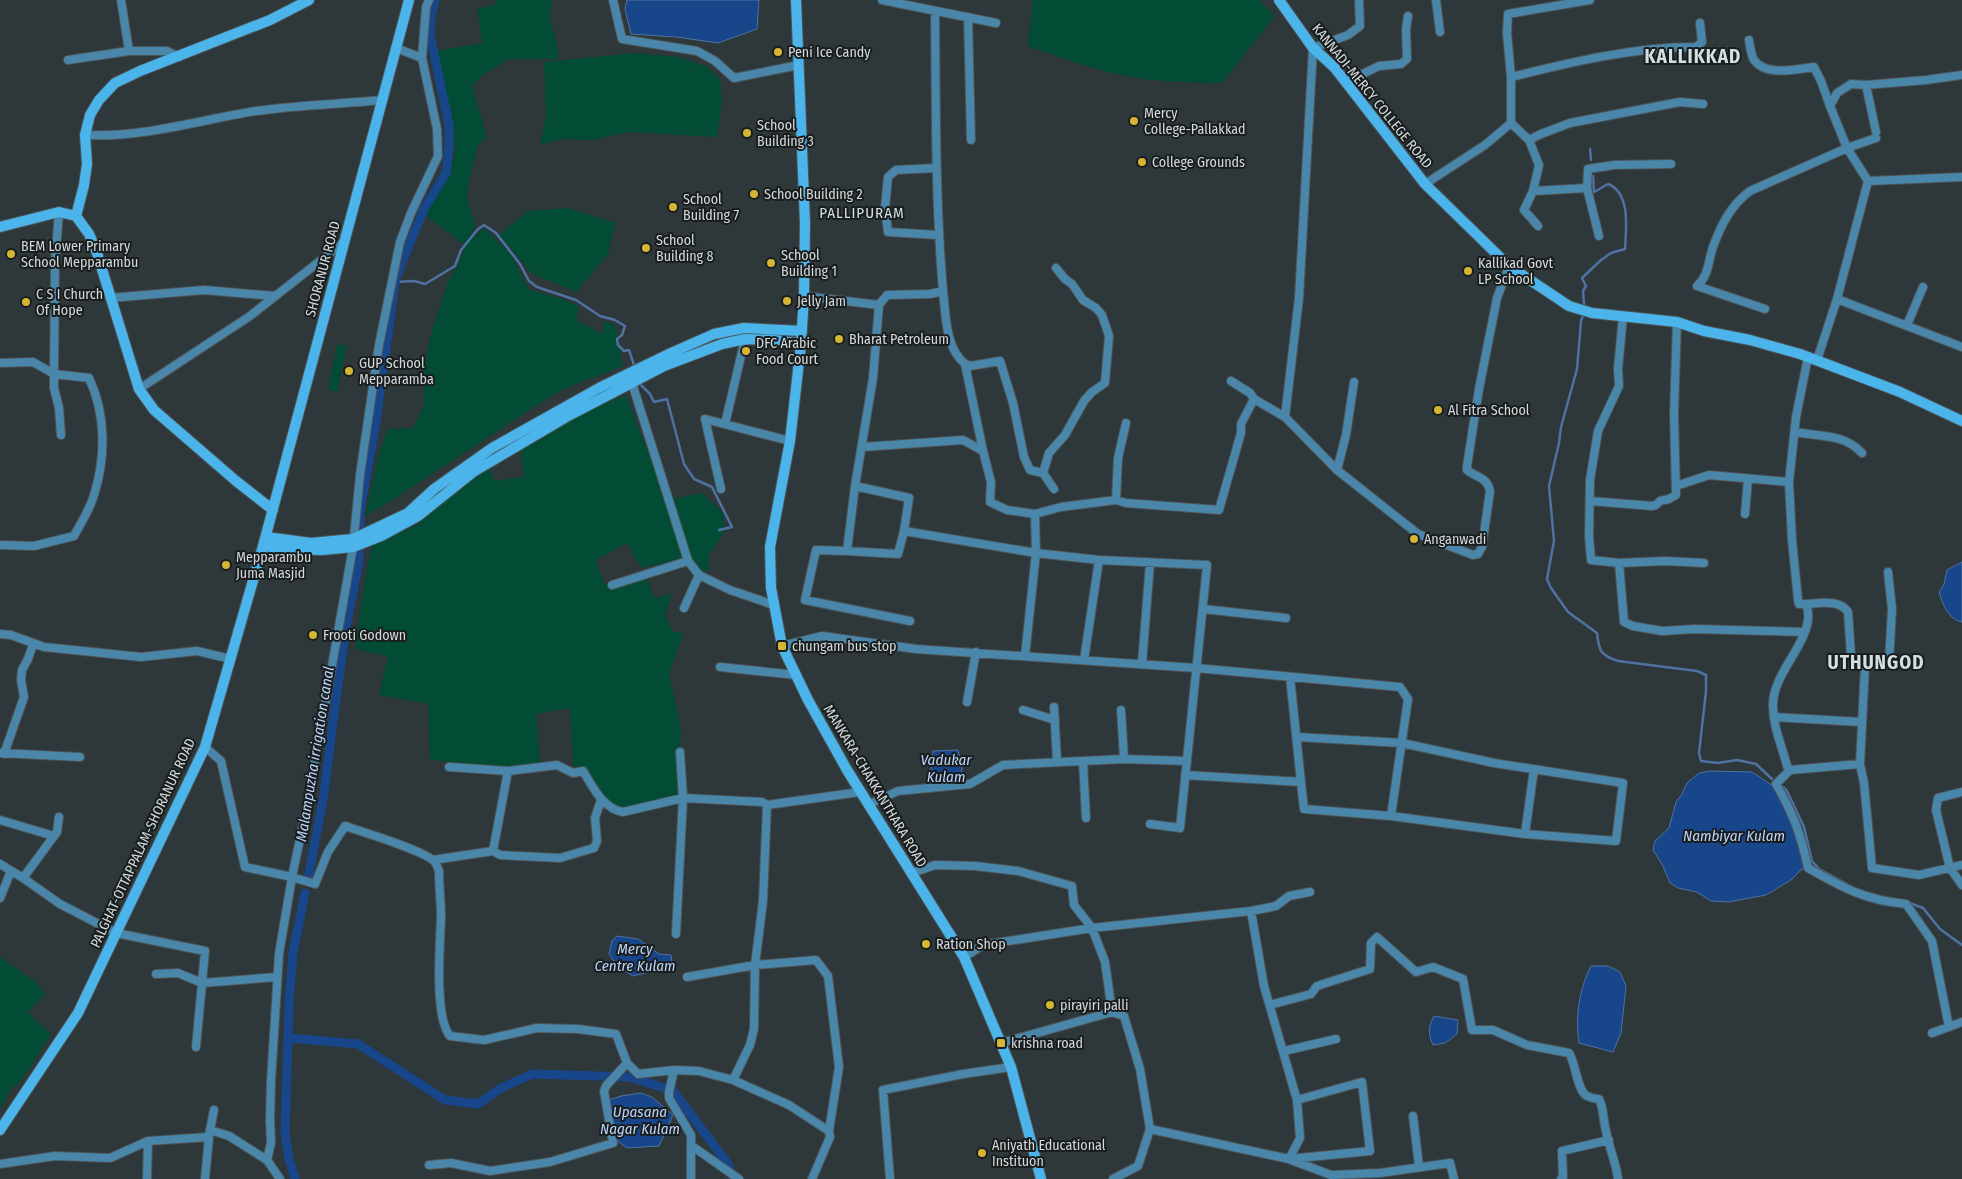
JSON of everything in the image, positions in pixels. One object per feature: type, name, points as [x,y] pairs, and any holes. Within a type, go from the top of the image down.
[{"type":"main road","points":[[76,216],[87,164],[85,135],[90,115],[99,100],[115,83],[140,71],[270,20],[309,0]]},
{"type":"main road","name":"SHORANUR ROAD","points":[[265,542],[409,0]]},
{"type":"main road","name":"MANKARA-CHAKKANTHARA ROAD","points":[[796,0],[805,224],[804,296],[801,344],[790,442],[770,548],[771,588],[782,646],[847,770],[964,957],[1011,1067],[1041,1179]]},
{"type":"main road","name":"KANNADI-MERCY COLLEGE ROAD","points":[[1279,0],[1313,48],[1334,67],[1425,184],[1509,266],[1569,306],[1592,313],[1677,322],[1704,331],[1750,340],[1812,359],[1900,392],[1962,421]]},
{"type":"main road","points":[[0,227],[59,212],[76,216],[89,234],[139,389],[154,410],[236,482],[273,510]]},
{"type":"main road","points":[[353,543],[408,512],[434,489],[492,448],[599,388],[671,353],[714,334],[744,328],[802,331]]},
{"type":"main road","points":[[265,542],[287,549],[314,550],[381,536],[418,516],[473,472],[568,416],[664,366],[722,344],[744,339],[775,340],[801,344]]},
{"type":"main road","name":"PALGHAT-OTTAPPALAM-SHORANUR ROAD","points":[[0,1130],[78,1013],[205,747],[265,542]]},
{"type":"street","points":[[121,0],[129,51]]},
{"type":"street","points":[[267,1160],[271,1143],[270,1091],[279,954],[292,877],[309,796],[353,543],[359,484],[379,345],[400,242],[411,212],[438,156],[437,129],[422,58],[426,7],[429,0]]},
{"type":"street","points":[[613,0],[622,39],[696,51],[716,61],[734,78],[800,65]]},
{"type":"street","points":[[882,0],[996,23]]},
{"type":"street","points":[[1285,417],[1299,298],[1313,48],[1348,35],[1360,26],[1359,0]]},
{"type":"street","points":[[1436,0],[1440,32]]},
{"type":"street","points":[[1538,226],[1524,210],[1533,192],[1539,165],[1529,140],[1511,123],[1511,77],[1507,33],[1508,14],[1563,2],[1590,0]]},
{"type":"street","points":[[935,11],[938,235],[949,336],[957,357],[965,364],[970,366],[1000,361],[1013,403],[1024,457],[1030,470],[1043,473],[1054,488]]},
{"type":"street","points":[[1346,82],[1379,66],[1401,64],[1407,59],[1406,29],[1408,16]]},
{"type":"street","points":[[968,17],[972,140]]},
{"type":"street","points":[[1511,77],[1614,54],[1656,48],[1696,47],[1702,42],[1700,23]]},
{"type":"street","points":[[1749,40],[1754,60],[1766,69],[1814,67],[1847,148],[1868,182],[1837,299],[1812,359],[1795,432],[1789,482],[1795,578],[1800,604],[1834,603],[1846,608],[1848,612],[1851,654],[1865,666],[1887,664],[1889,662],[1892,609],[1888,572]]},
{"type":"street","points":[[396,48],[422,58]]},
{"type":"street","points":[[68,60],[129,51],[167,51],[179,57]]},
{"type":"street","points":[[1830,106],[1837,93],[1851,84],[1866,85],[1962,75]]},
{"type":"street","points":[[1765,309],[1697,286],[1704,280],[1713,248],[1729,212],[1736,202],[1750,191],[1876,135],[1866,85]]},
{"type":"street","points":[[85,135],[104,136],[166,129],[257,111],[382,100]]},
{"type":"street","points":[[1529,140],[1570,123],[1680,102],[1703,104]]},
{"type":"street","points":[[1425,184],[1485,145],[1511,123]]},
{"type":"street","points":[[1600,236],[1587,188],[1588,169],[1614,165],[1671,164]]},
{"type":"street","points":[[936,168],[896,170],[888,177],[885,208],[888,232],[938,235]]},
{"type":"street","points":[[1868,182],[1962,178]]},
{"type":"street","points":[[1533,192],[1587,188]]},
{"type":"street","points":[[59,212],[55,263],[54,388],[59,408],[61,435]]},
{"type":"street","points":[[139,389],[250,316],[345,242]]},
{"type":"street","points":[[1231,381],[1250,393],[1254,399],[1285,417],[1338,470],[1418,534],[1473,555],[1478,554],[1482,546],[1490,491],[1489,485],[1479,475],[1471,473],[1468,470],[1468,466],[1479,389],[1497,298],[1509,266]]},
{"type":"street","points":[[1043,473],[1049,453],[1065,435],[1084,402],[1092,392],[1105,383],[1109,336],[1102,315],[1096,308],[1083,300],[1072,284],[1056,268]]},
{"type":"street","points":[[1906,325],[1924,287]]},
{"type":"street","points":[[110,298],[204,290],[275,296]]},
{"type":"street","points":[[847,551],[855,486],[873,378],[878,305],[887,295],[930,294],[943,291]]},
{"type":"street","points":[[804,296],[878,305]]},
{"type":"street","points":[[1837,299],[1962,347]]},
{"type":"street","points":[[1623,316],[1618,369],[1619,386],[1598,431],[1590,480],[1591,560],[1619,563],[1665,560],[1704,563]]},
{"type":"street","points":[[1590,501],[1652,506],[1676,495],[1674,413],[1677,322]]},
{"type":"street","points":[[725,424],[744,339]]},
{"type":"street","points":[[0,362],[32,362],[54,374],[89,378],[96,392],[102,431],[102,461],[94,496],[74,536],[34,546],[0,545]]},
{"type":"street","points":[[965,364],[991,482],[990,502],[1007,510],[1035,514],[1061,507],[1116,500],[1126,503],[1219,510],[1241,433],[1241,424],[1254,399]]},
{"type":"street","points":[[1338,470],[1346,435],[1354,382]]},
{"type":"street","points":[[632,383],[688,561],[699,575],[730,590],[774,605]]},
{"type":"street","points":[[721,489],[705,419],[790,442]]},
{"type":"street","points":[[1116,500],[1118,458],[1126,423]]},
{"type":"street","points":[[1795,432],[1841,439],[1852,443],[1862,452]]},
{"type":"street","points":[[862,447],[963,440],[984,451]]},
{"type":"street","points":[[1676,486],[1708,475],[1789,482]]},
{"type":"street","points":[[1744,514],[1748,479]]},
{"type":"street","points":[[855,486],[909,498],[898,554],[816,550],[805,600],[910,621]]},
{"type":"street","points":[[1024,656],[1036,553],[1035,514]]},
{"type":"street","points":[[904,531],[1036,553],[1099,560],[1208,565],[1180,828],[1150,824]]},
{"type":"street","points":[[1084,660],[1099,560]]},
{"type":"street","points":[[612,585],[688,561]]},
{"type":"street","points":[[1142,664],[1150,562]]},
{"type":"street","points":[[1619,563],[1624,622],[1633,626],[1662,631],[1695,629],[1804,632]]},
{"type":"street","points":[[684,608],[699,575]]},
{"type":"street","points":[[1790,770],[1777,736],[1772,705],[1775,690],[1809,619],[1807,604]]},
{"type":"street","points":[[1203,609],[1286,618]]},
{"type":"street","points":[[0,634],[12,635],[44,647],[141,657],[197,651],[231,659]]},
{"type":"street","points":[[782,646],[822,636],[916,649],[1196,668],[1400,687],[1408,699],[1391,816]]},
{"type":"street","points":[[32,644],[28,659],[22,670],[21,680],[24,697],[2,753],[80,757]]},
{"type":"street","points":[[968,702],[976,652]]},
{"type":"street","points":[[1865,666],[1860,764],[1864,783],[1872,868],[1919,874],[1962,865]]},
{"type":"street","points":[[720,667],[796,675]]},
{"type":"street","points":[[1290,677],[1304,809],[1391,816],[1525,834],[1616,842],[1622,783],[1494,764],[1402,743],[1297,737]]},
{"type":"street","points":[[1054,707],[1057,762]]},
{"type":"street","points":[[1023,710],[1055,720]]},
{"type":"street","points":[[1121,710],[1124,759]]},
{"type":"street","points":[[1774,717],[1861,722]]},
{"type":"street","points":[[205,747],[221,760],[245,867],[315,884],[328,852],[346,826],[414,851],[433,860],[437,864],[439,871],[441,998],[445,1030],[450,1036],[484,1040],[537,1028],[578,1029],[616,1034],[627,1063],[638,1074],[674,1070],[699,1070],[733,1080],[789,1106],[829,1131]]},
{"type":"street","points":[[676,934],[684,798],[680,752]]},
{"type":"street","points":[[868,804],[898,791],[970,784],[1003,765],[1124,759],[1187,761]]},
{"type":"street","points":[[1083,761],[1086,818]]},
{"type":"street","points":[[449,767],[508,771],[557,764],[573,774],[583,771],[601,800],[614,810],[622,812],[684,798],[762,802],[767,805],[860,792]]},
{"type":"street","points":[[1860,764],[1790,770],[1776,784],[1791,810],[1801,838],[1808,868],[1849,890],[1880,901],[1906,904],[1932,940],[1948,1027]]},
{"type":"street","points":[[1525,834],[1534,770]]},
{"type":"street","points":[[493,851],[508,771]]},
{"type":"street","points":[[1185,775],[1301,782]]},
{"type":"street","points":[[1962,792],[1938,798],[1936,810],[1950,868],[1962,886]]},
{"type":"street","points":[[433,860],[493,851],[500,854],[518,856],[560,858],[594,848],[598,841],[595,818],[601,800]]},
{"type":"street","points":[[733,1080],[750,1044],[754,1029],[755,965],[763,901],[767,805]]},
{"type":"street","points":[[23,878],[57,832],[59,817]]},
{"type":"street","points":[[0,820],[54,836]]},
{"type":"street","points":[[0,864],[60,904],[116,933],[205,952],[196,1047]]},
{"type":"street","points":[[912,874],[935,865],[975,866],[1018,870],[1072,886],[1074,905],[1092,928],[1105,962],[1112,1012]]},
{"type":"street","points":[[0,898],[11,871]]},
{"type":"street","points":[[964,957],[983,945],[1092,928],[1251,911],[1276,906],[1288,896],[1310,892]]},
{"type":"street","points":[[1251,911],[1264,986],[1297,1100],[1300,1138],[1289,1159]]},
{"type":"street","points":[[1270,1005],[1311,994],[1317,986],[1370,969],[1371,943],[1377,937],[1416,972],[1433,967],[1463,979],[1472,1030],[1493,1030],[1528,1045],[1569,1053],[1573,1058],[1583,1093],[1588,1097],[1599,1099],[1602,1105],[1617,1167],[1618,1179]]},
{"type":"street","points":[[687,977],[755,965],[816,960],[828,976],[839,1067],[829,1131],[830,1137],[812,1179]]},
{"type":"street","points":[[156,974],[178,973],[202,983],[277,977]]},
{"type":"street","points":[[1001,1043],[1112,1012],[1124,1016],[1140,1069],[1150,1129],[1138,1166],[1114,1179]]},
{"type":"street","points":[[1932,1033],[1962,1022]]},
{"type":"street","points":[[1284,1051],[1336,1039]]},
{"type":"street","points":[[429,1165],[451,1163],[490,1171],[550,1162],[613,1143],[604,1088],[627,1063]]},
{"type":"street","points":[[890,1179],[883,1090],[963,1074],[1011,1067]]},
{"type":"street","points":[[674,1070],[669,1098],[689,1130],[692,1146],[691,1179]]},
{"type":"street","points":[[1289,1159],[1370,1151],[1362,1082],[1297,1100]]},
{"type":"street","points":[[205,1179],[214,1110]]},
{"type":"street","points":[[1413,1116],[1419,1166]]},
{"type":"street","points":[[1150,1129],[1289,1159],[1332,1177],[1380,1173],[1450,1163],[1454,1179]]},
{"type":"street","points":[[0,1164],[55,1156],[110,1158],[148,1140],[210,1133],[229,1136],[267,1160],[280,1179]]},
{"type":"street","points":[[147,1179],[148,1140]]},
{"type":"street","points":[[1561,1179],[1563,1177],[1562,1151],[1609,1140]]},
{"type":"street","points":[[692,1146],[738,1179]]},
{"type":"green space","points":[[496,0],[552,0],[550,18],[558,48],[558,59],[509,59],[484,74],[472,86],[487,138],[478,145],[469,181],[467,197],[475,226],[465,245],[425,215],[451,168],[455,140],[451,109],[436,51],[482,43],[477,9],[497,4]]},
{"type":"green space","points":[[1033,0],[1259,0],[1275,16],[1222,83],[1174,82],[1114,73],[1077,63],[1028,46]]},
{"type":"green space","points":[[635,53],[679,57],[708,67],[720,80],[722,101],[717,137],[628,132],[592,140],[561,139],[540,145],[546,116],[544,62]]},
{"type":"green space","points":[[568,208],[615,223],[608,254],[576,292],[531,273],[499,235],[528,211]]},
{"type":"green space","points":[[484,228],[511,254],[528,289],[578,306],[577,321],[603,334],[604,321],[615,325],[623,366],[559,391],[365,516],[378,458],[387,429],[413,428],[424,405],[423,371],[431,334],[447,285],[469,241]]},
{"type":"green space","points":[[337,344],[347,346],[337,392],[328,390]]},
{"type":"green space","points":[[626,395],[663,493],[677,498],[702,493],[723,513],[725,532],[709,554],[709,570],[697,574],[687,558],[641,568],[627,543],[596,560],[604,584],[646,578],[655,598],[672,594],[665,616],[673,632],[683,633],[669,675],[681,729],[676,796],[622,808],[598,796],[573,765],[570,708],[536,714],[540,764],[489,769],[430,759],[428,704],[379,695],[388,656],[355,649],[364,584],[372,546],[417,525],[450,494],[488,468],[495,481],[524,477],[520,449],[575,416]]},
{"type":"green space","points":[[0,957],[37,983],[45,994],[28,1012],[51,1035],[21,1081],[9,1091],[0,1110]]},
{"type":"water","points":[[627,0],[759,0],[757,29],[718,43],[676,37],[631,34],[625,9]]},
{"type":"water","points":[[1962,562],[1962,622],[1950,615],[1944,606],[1939,592],[1944,584],[1947,570]]},
{"type":"water","name":"Vadukar Kulam","points":[[958,750],[962,767],[961,785],[935,784],[931,770],[933,751]]},
{"type":"water","name":"Nambiyar Kulam","points":[[1710,771],[1752,772],[1776,788],[1784,796],[1806,865],[1791,880],[1766,895],[1728,902],[1711,901],[1697,892],[1678,888],[1670,883],[1663,866],[1653,850],[1655,841],[1669,828],[1676,802],[1687,783],[1699,773]]},
{"type":"water","name":"Mercy Centre Kulam","points":[[617,936],[638,939],[659,954],[671,955],[672,962],[653,971],[633,976],[618,967],[609,954],[612,941]]},
{"type":"water","points":[[1591,966],[1608,966],[1620,972],[1626,986],[1621,1033],[1613,1052],[1579,1043],[1579,1003]]},
{"type":"water","points":[[1434,1016],[1458,1020],[1457,1034],[1445,1043],[1433,1045],[1429,1030]]},
{"type":"water","name":"Upasana Nagar Kulam","points":[[641,1093],[652,1097],[673,1115],[659,1146],[627,1148],[615,1139],[609,1100]]},
{"type":"waterway","name":"Malampuzha irrigation canal","points":[[360,527],[360,511],[376,422],[395,282],[424,209],[446,173],[449,125],[430,35],[431,15],[435,0]]},
{"type":"waterway","points":[[1590,149],[1591,160]]},
{"type":"waterway","points":[[1584,305],[1583,291],[1586,286],[1582,278],[1611,253],[1625,249],[1626,222],[1624,203],[1615,189],[1608,184],[1594,192],[1593,176]]},
{"type":"waterway","points":[[395,282],[414,281],[425,284],[455,266],[461,250],[478,229],[484,225],[496,233],[520,264],[529,281],[537,287],[576,300],[600,316],[615,320],[625,326],[622,335],[617,339],[618,345],[624,351],[629,350],[635,368]]},
{"type":"waterway","points":[[1583,316],[1577,369],[1561,427],[1549,486],[1554,541],[1547,579],[1568,612],[1597,633],[1600,648],[1607,657],[1618,661],[1697,671],[1706,675],[1699,753],[1701,761],[1718,763],[1737,760],[1756,764],[1772,779]]},
{"type":"waterway","points":[[639,383],[650,394],[654,402],[667,399],[684,464],[694,479],[712,487],[732,527],[719,530]]},
{"type":"waterway","name":"Malampuzha irrigation canal","points":[[309,874],[324,794],[346,627],[359,562],[359,548]]},
{"type":"waterway","points":[[1783,787],[1787,791],[1804,827],[1812,861],[1819,869],[1854,888]]},
{"type":"waterway","name":"Malampuzha irrigation canal","points":[[295,1179],[289,1159],[285,1134],[289,1002],[293,953],[305,893]]},
{"type":"waterway","points":[[1907,902],[1923,908],[1940,929],[1962,945]]},
{"type":"waterway","points":[[289,1038],[358,1044],[445,1100],[478,1104],[501,1088],[533,1074],[630,1077],[673,1091],[728,1164],[733,1178]]},
{"type":"place","name":"Peni Ice Candy","points":[[778,52]]},
{"type":"place","name":"Mercy College-Pallakkad","points":[[1134,121]]},
{"type":"place","name":"School Building 3","points":[[747,133]]},
{"type":"place","name":"College Grounds","points":[[1142,162]]},
{"type":"place","name":"School Building 2","points":[[754,194]]},
{"type":"place","name":"School Building 7","points":[[673,207]]},
{"type":"place","name":"School Building 8","points":[[646,248]]},
{"type":"place","name":"BEM Lower Primary School Mepparambu","points":[[11,254]]},
{"type":"place","name":"School Building 1","points":[[771,263]]},
{"type":"place","name":"Kallikad Govt LP School","points":[[1468,271]]},
{"type":"place","name":"Jelly Jam","points":[[787,301]]},
{"type":"place","name":"C S I Church Of Hope","points":[[26,302]]},
{"type":"place","name":"Bharat Petroleum","points":[[839,339]]},
{"type":"place","name":"DFC Arabic Food Court","points":[[746,351]]},
{"type":"place","name":"GUP School Mepparamba","points":[[349,371]]},
{"type":"place","name":"Al Fitra School","points":[[1438,410]]},
{"type":"place","name":"Anganwadi","points":[[1414,539]]},
{"type":"place","name":"Mepparambu Juma Masjid","points":[[226,565]]},
{"type":"place","name":"Frooti Godown","points":[[313,635]]},
{"type":"place","name":"chungam bus stop","points":[[782,646]]},
{"type":"place","name":"Ration Shop","points":[[926,944]]},
{"type":"place","name":"pirayiri palli","points":[[1050,1005]]},
{"type":"place","name":"krishna road","points":[[1001,1043]]},
{"type":"place","name":"Aniyath Educational Instituon","points":[[982,1153]]},
{"type":"district","name":"KALLIKKAD","points":[[1693,56]]},
{"type":"district","name":"PALLIPURAM","points":[[862,213]]},
{"type":"district","name":"UTHUNGOD","points":[[1876,662]]}]
